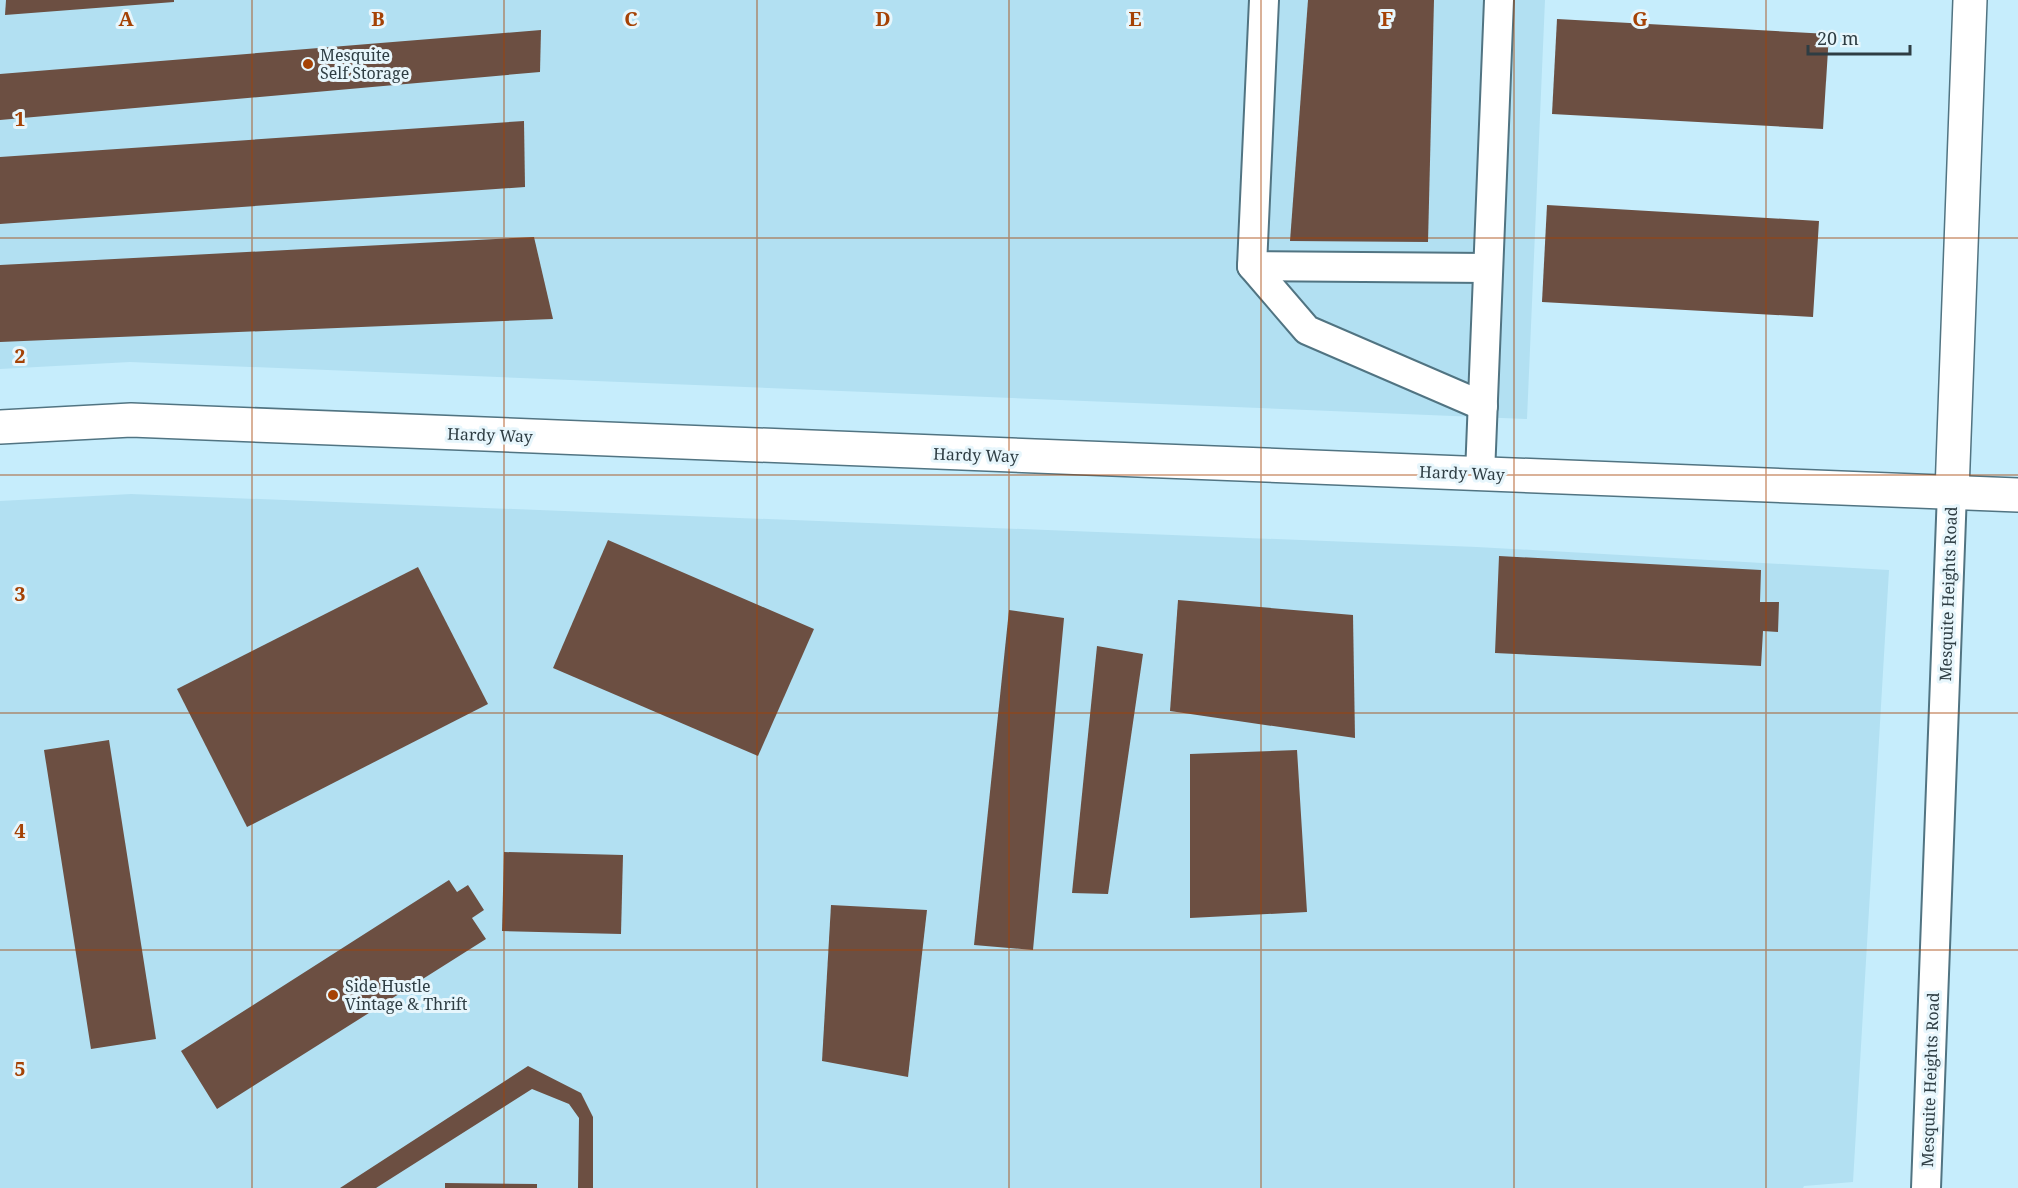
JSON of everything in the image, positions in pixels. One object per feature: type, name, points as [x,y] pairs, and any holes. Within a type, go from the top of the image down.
[{"type":"main road","name":"Mesquite Heights Road","points":[[1952,492],[1970,0]]},
{"type":"main road","name":"Hardy Way","points":[[0,427],[130,420],[2018,495]]},
{"type":"street","points":[[1264,0],[1252,266],[1307,330],[1483,406]]},
{"type":"street","points":[[1480,474],[1499,0]]},
{"type":"street","points":[[1252,266],[1488,268]]},
{"type":"street","name":"Mesquite Heights Road","points":[[1926,1188],[1952,492]]},
{"type":"shaded area","points":[[0,0],[1545,0],[1527,419],[130,362],[0,369]]},
{"type":"shaded area","points":[[131,494],[1477,547],[1889,570],[1853,1182],[1804,1186],[1803,1188],[0,1188],[0,501]]},
{"type":"building","points":[[6,0],[174,0],[174,2],[5,15]]},
{"type":"building","points":[[1308,0],[1434,0],[1428,242],[1290,241]]},
{"type":"building","points":[[1557,19],[1829,34],[1823,129],[1552,114]]},
{"type":"building","points":[[541,30],[540,72],[0,120],[0,74]]},
{"type":"building","points":[[524,121],[525,187],[0,224],[0,157]]},
{"type":"building","points":[[1547,205],[1819,221],[1813,317],[1542,302]]},
{"type":"building","points":[[534,237],[553,319],[0,342],[0,265]]},
{"type":"building","points":[[608,540],[814,629],[758,756],[553,668]]},
{"type":"building","points":[[1499,556],[1761,570],[1760,602],[1779,602],[1778,632],[1763,631],[1761,666],[1495,653]]},
{"type":"building","points":[[418,567],[488,704],[247,827],[177,689]]},
{"type":"building","points":[[1178,600],[1353,615],[1355,738],[1170,711]]},
{"type":"building","points":[[1009,610],[1064,618],[1033,950],[974,945]]},
{"type":"building","points":[[1097,646],[1143,654],[1108,894],[1072,893]]},
{"type":"building","points":[[109,740],[156,1039],[91,1049],[44,750]]},
{"type":"building","points":[[1297,750],[1307,912],[1190,918],[1190,754]]},
{"type":"building","points":[[504,852],[623,855],[621,934],[502,931]]},
{"type":"building","name":"Side Hustle Vintage & Thrift","points":[[449,880],[457,892],[468,885],[484,910],[472,918],[486,939],[217,1109],[181,1051]]},
{"type":"building","points":[[831,905],[927,910],[908,1077],[822,1061]]},
{"type":"building","points":[[528,1066],[581,1093],[593,1117],[593,1188],[578,1188],[579,1118],[569,1104],[532,1089],[376,1188],[340,1188]]},
{"type":"building","points":[[445,1183],[537,1184],[537,1188],[445,1188]]},
{"type":"place","name":"Mesquite Self Storage","points":[[308,64]]},
{"type":"place","name":"Side Hustle Vintage & Thrift","points":[[333,995]]}]
